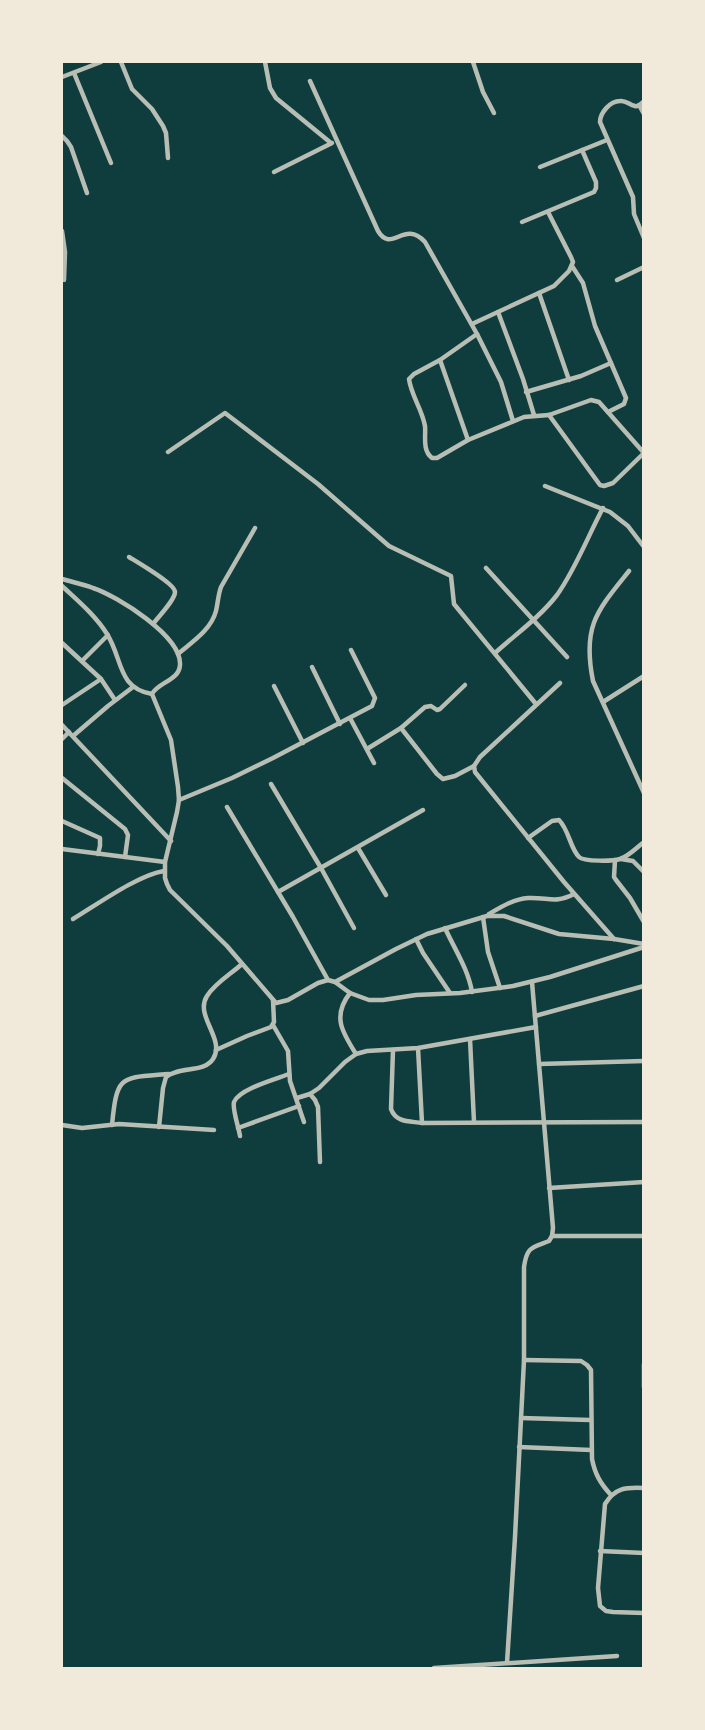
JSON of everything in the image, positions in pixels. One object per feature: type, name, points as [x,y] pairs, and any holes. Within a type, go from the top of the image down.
[{"type":"street","points":[[62,77],[100,62]]},
{"type":"street","points":[[121,62],[132,89],[152,109],[163,126],[166,133],[168,158]]},
{"type":"street","points":[[265,62],[270,88],[276,98],[331,143]]},
{"type":"street","points":[[473,62],[483,92],[494,113]]},
{"type":"street","points":[[74,73],[111,164]]},
{"type":"street","points":[[310,81],[381,236],[389,240],[413,233],[421,238],[472,324],[501,382],[513,421]]},
{"type":"street","points":[[644,101],[634,106],[619,101],[603,112],[600,117],[607,140],[633,197],[634,214],[644,238]]},
{"type":"street","points":[[639,105],[644,114]]},
{"type":"street","points":[[62,136],[71,147],[87,193]]},
{"type":"street","points":[[274,171],[337,140]]},
{"type":"street","points":[[540,166],[607,140]]},
{"type":"street","points":[[522,222],[594,192],[596,182],[582,150]]},
{"type":"street","points":[[548,212],[571,257],[572,266],[583,283],[595,326],[626,398],[624,404],[609,412]]},
{"type":"street","points":[[62,231],[65,252],[64,280]]},
{"type":"street","points":[[472,324],[554,286],[572,266]]},
{"type":"street","points":[[617,280],[644,267]]},
{"type":"street","points":[[539,293],[569,380]]},
{"type":"street","points":[[498,312],[534,415]]},
{"type":"street","points":[[477,334],[440,360],[414,374],[410,379],[411,389],[425,426],[428,455],[437,458],[468,440],[524,417],[549,415],[594,400],[609,412],[644,453],[613,483],[600,485],[549,415]]},
{"type":"street","points":[[440,360],[468,440]]},
{"type":"street","points":[[526,392],[569,380],[611,363]]},
{"type":"street","points":[[168,452],[225,413],[318,484],[389,546],[451,576],[454,604],[536,704]]},
{"type":"street","points":[[545,486],[603,508],[628,526],[644,547]]},
{"type":"street","points":[[495,653],[552,600],[566,580],[603,508]]},
{"type":"street","points":[[177,654],[210,625],[216,611],[218,593],[255,528]]},
{"type":"street","points":[[129,557],[174,589],[175,592],[170,602],[153,624]]},
{"type":"street","points":[[486,568],[567,657]]},
{"type":"street","points":[[629,571],[597,613],[592,626],[589,661],[593,681],[644,793]]},
{"type":"street","points":[[62,579],[93,588],[127,606],[153,624],[167,638],[177,654],[179,669],[176,675],[157,687],[152,694]]},
{"type":"street","points":[[62,586],[95,618],[108,635],[123,674],[133,687],[142,693],[152,694]]},
{"type":"street","points":[[82,661],[108,635]]},
{"type":"street","points":[[62,643],[101,679],[115,700]]},
{"type":"street","points":[[179,800],[232,778],[369,708],[375,698],[351,650]]},
{"type":"street","points":[[312,667],[340,724]]},
{"type":"street","points":[[603,702],[644,676]]},
{"type":"street","points":[[62,705],[101,679]]},
{"type":"street","points":[[401,728],[437,774],[443,779],[455,776],[474,766],[480,757],[560,683]]},
{"type":"street","points":[[367,749],[401,728],[429,706],[440,709],[465,685]]},
{"type":"street","points":[[274,686],[303,743]]},
{"type":"street","points":[[62,739],[133,687]]},
{"type":"street","points":[[152,694],[171,740],[179,800],[165,862],[165,878],[170,890],[226,946],[276,1003],[328,980],[335,982],[350,993],[369,1000],[500,988],[532,982],[644,946]]},
{"type":"street","points":[[350,718],[374,763]]},
{"type":"street","points":[[62,725],[171,841]]},
{"type":"street","points":[[474,766],[479,779],[614,939]]},
{"type":"street","points":[[62,778],[125,828],[128,835],[124,857]]},
{"type":"street","points":[[271,784],[321,867],[354,928]]},
{"type":"street","points":[[227,807],[328,980]]},
{"type":"street","points":[[278,892],[423,810]]},
{"type":"street","points":[[528,838],[552,821],[559,820],[565,827],[579,858],[633,861],[644,872]]},
{"type":"street","points":[[62,821],[100,838],[98,854]]},
{"type":"street","points":[[644,842],[618,859],[614,877],[644,922]]},
{"type":"street","points":[[358,848],[386,895]]},
{"type":"street","points":[[62,849],[165,862]]},
{"type":"street","points":[[73,919],[142,879],[164,871]]},
{"type":"street","points":[[335,982],[416,939],[485,916],[522,899],[559,900],[574,894]]},
{"type":"street","points":[[485,916],[504,916],[559,934],[614,939],[644,946]]},
{"type":"street","points":[[485,916],[488,951],[500,988]]},
{"type":"street","points":[[445,928],[466,969],[472,992]]},
{"type":"street","points":[[416,939],[450,993]]},
{"type":"street","points":[[112,1125],[116,1092],[125,1081],[131,1078],[169,1074],[206,1065],[212,1061],[216,1050],[205,1013],[205,999],[215,986],[242,964]]},
{"type":"street","points":[[507,1663],[524,1360],[525,1257],[538,1243],[549,1240],[552,1236],[532,982]]},
{"type":"street","points":[[535,1016],[644,986]]},
{"type":"street","points":[[350,993],[341,1005],[340,1024],[356,1054]]},
{"type":"street","points":[[273,1000],[273,1025],[288,1051],[289,1074],[304,1122]]},
{"type":"street","points":[[216,1050],[273,1025]]},
{"type":"street","points":[[297,1098],[319,1088],[356,1054],[367,1051],[418,1048],[536,1027]]},
{"type":"street","points":[[470,1039],[474,1122]]},
{"type":"street","points":[[418,1048],[422,1123]]},
{"type":"street","points":[[393,1050],[391,1109],[397,1119],[422,1123],[644,1122]]},
{"type":"street","points":[[539,1064],[644,1062]]},
{"type":"street","points":[[159,1127],[164,1082],[169,1074]]},
{"type":"street","points":[[240,1136],[233,1106],[237,1099],[249,1090],[289,1074]]},
{"type":"street","points":[[310,1094],[318,1107],[320,1162]]},
{"type":"street","points":[[238,1128],[299,1106]]},
{"type":"street","points":[[62,1125],[82,1128],[112,1125],[214,1130]]},
{"type":"street","points":[[549,1188],[644,1182]]},
{"type":"street","points":[[552,1236],[644,1236]]},
{"type":"street","points":[[524,1360],[581,1361],[591,1370],[591,1450],[595,1472],[600,1483],[611,1495]]},
{"type":"street","points":[[644,1365],[644,1387]]},
{"type":"street","points":[[521,1418],[590,1420]]},
{"type":"street","points":[[519,1447],[591,1450]]},
{"type":"street","points":[[644,1488],[622,1489],[611,1495],[605,1504],[598,1588],[600,1606],[606,1611],[644,1613]]},
{"type":"street","points":[[600,1551],[644,1553]]},
{"type":"street","points":[[434,1668],[617,1656]]}]
